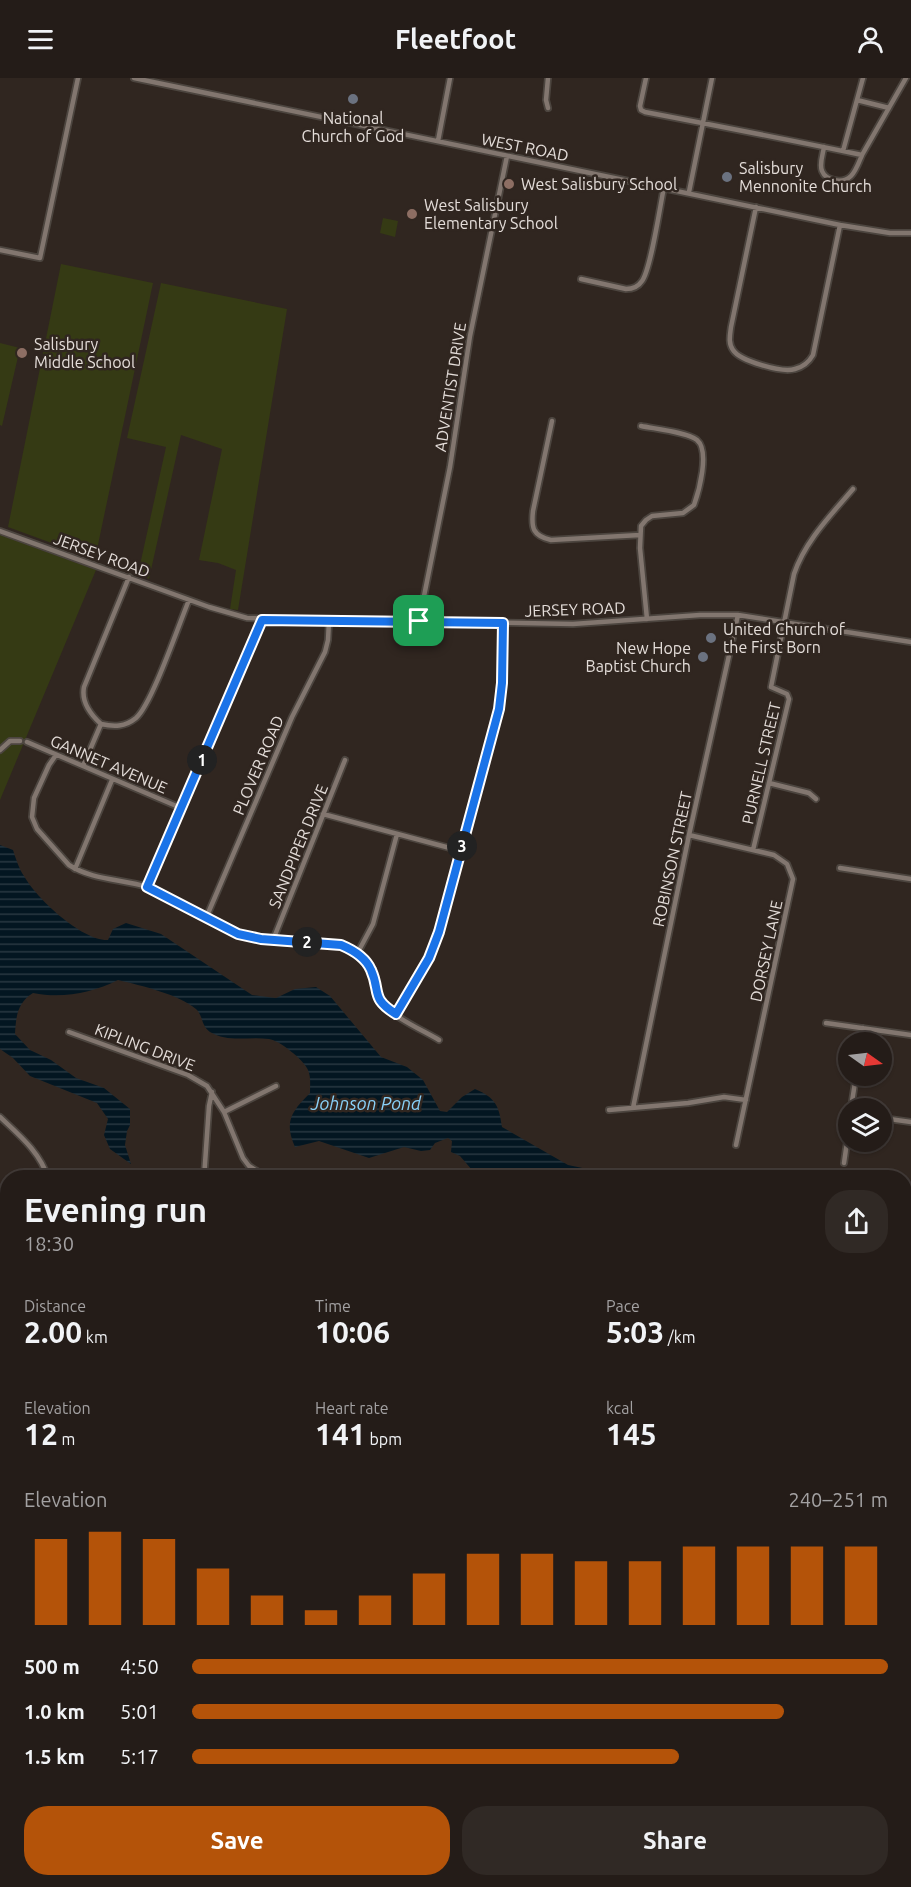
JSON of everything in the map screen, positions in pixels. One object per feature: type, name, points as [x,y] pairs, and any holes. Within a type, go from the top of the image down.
[{"type":"street","points":[[0,250],[40,258],[78,78]]},
{"type":"street","name":"WEST ROAD","points":[[134,78],[840,225],[890,233],[911,233]]},
{"type":"street","points":[[169,86],[170,78]]},
{"type":"street","points":[[438,141],[450,78]]},
{"type":"street","points":[[548,78],[546,100],[548,108]]},
{"type":"street","points":[[645,78],[641,110],[862,155]]},
{"type":"street","points":[[689,192],[712,78]]},
{"type":"street","points":[[843,151],[863,78]]},
{"type":"street","points":[[824,147],[821,170],[835,180],[847,179],[851,176],[906,78]]},
{"type":"street","points":[[857,99],[889,108]]},
{"type":"street","name":"ADVENTIST DRIVE","points":[[419,621],[449,476],[470,336],[507,156]]},
{"type":"street","points":[[581,279],[626,290],[641,283],[648,264],[664,187]]},
{"type":"street","points":[[756,207],[731,327],[730,345],[741,359],[781,369],[796,369],[812,357],[840,225]]},
{"type":"street","points":[[552,421],[531,522],[535,533],[539,537],[551,540],[640,535]]},
{"type":"street","points":[[641,426],[693,438],[700,443],[704,452],[694,505],[683,513],[649,517],[641,526],[647,619]]},
{"type":"street","points":[[786,621],[794,574],[800,558],[809,543],[853,489]]},
{"type":"street","name":"JERSEY ROAD","points":[[0,531],[236,616],[262,620],[573,624],[700,615],[738,615],[911,642]]},
{"type":"street","points":[[129,577],[84,687],[87,706],[101,724],[120,726],[140,714],[154,686],[189,600]]},
{"type":"street","name":"ROBINSON STREET","points":[[633,1108],[688,835],[738,615]]},
{"type":"street","points":[[147,887],[262,620]]},
{"type":"street","name":"PLOVER ROAD","points":[[206,918],[292,717],[325,651],[329,621]]},
{"type":"street","name":"PURNELL STREET","points":[[753,850],[789,699],[787,694],[771,687],[786,621]]},
{"type":"street","points":[[396,1014],[433,952],[461,851],[499,709],[503,623]]},
{"type":"street","points":[[83,766],[101,724]]},
{"type":"street","points":[[0,750],[10,741],[20,741]]},
{"type":"street","name":"GANNET AVENUE","points":[[27,742],[181,808]]},
{"type":"street","points":[[56,755],[34,798],[32,817],[37,829],[60,858],[75,869],[147,887],[238,934],[273,940],[341,945],[357,954],[370,969],[381,1003],[439,1040]]},
{"type":"street","name":"SANDPIPER DRIVE","points":[[273,940],[345,760]]},
{"type":"street","points":[[75,869],[112,780]]},
{"type":"street","points":[[769,783],[809,793],[816,799]]},
{"type":"street","points":[[323,814],[461,851]]},
{"type":"street","points":[[357,954],[373,924],[397,834]]},
{"type":"street","name":"DORSEY LANE","points":[[688,835],[774,855],[784,861],[790,869],[793,884],[736,1145]]},
{"type":"street","points":[[840,868],[911,879]]},
{"type":"street","points":[[826,1023],[911,1035]]},
{"type":"street","points":[[862,1032],[863,1028]]},
{"type":"street","name":"KIPLING DRIVE","points":[[69,1032],[188,1075],[207,1086],[224,1112],[243,1158],[255,1170]]},
{"type":"street","points":[[224,1112],[276,1086]]},
{"type":"street","points":[[205,1170],[212,1092]]},
{"type":"street","points":[[609,1110],[688,1103],[724,1096],[746,1100]]},
{"type":"street","points":[[0,1117],[20,1136],[43,1163],[45,1170]]},
{"type":"street","points":[[892,1119],[911,1122]]},
{"type":"street","points":[[844,1163],[846,1152]]},
{"type":"green space","points":[[383,218],[398,221],[395,237],[380,233]]},
{"type":"green space","points":[[61,264],[153,283],[95,559],[8,527]]},
{"type":"green space","points":[[161,283],[287,309],[238,610],[230,609],[236,570],[218,563],[199,560],[222,449],[181,435],[149,579],[138,574],[166,447],[127,438]]},
{"type":"green space","points":[[0,343],[20,348],[2,426],[0,425]]},
{"type":"green space","points":[[0,535],[96,570],[0,800]]},
{"type":"water","name":"Johnson Pond","points":[[0,845],[13,850],[22,873],[49,906],[86,934],[108,940],[113,929],[126,923],[161,934],[252,995],[276,998],[295,989],[316,987],[330,996],[381,1057],[407,1067],[423,1080],[440,1111],[447,1112],[462,1097],[475,1089],[492,1099],[499,1113],[502,1127],[568,1165],[592,1170],[472,1170],[460,1156],[451,1152],[452,1141],[448,1138],[435,1143],[430,1150],[421,1151],[404,1147],[369,1158],[319,1141],[295,1147],[290,1131],[291,1118],[310,1093],[310,1075],[302,1061],[273,1040],[231,1038],[210,1032],[203,1024],[198,1011],[180,999],[118,980],[77,994],[33,993],[21,1006],[17,1016],[15,1034],[30,1050],[51,1060],[76,1078],[104,1088],[130,1109],[130,1125],[125,1145],[131,1164],[110,1149],[104,1135],[108,1119],[97,1103],[30,1076],[13,1058],[0,1049]]},
{"type":"place","name":"National Church of God","points":[[353,99]]},
{"type":"place","name":"Salisbury Mennonite Church","points":[[727,177]]},
{"type":"place","name":"West Salisbury School","points":[[509,184]]},
{"type":"place","name":"West Salisbury Elementary School","points":[[412,214]]},
{"type":"place","name":"Salisbury Middle School","points":[[22,353]]},
{"type":"place","name":"United Church of the First Born","points":[[711,638]]},
{"type":"place","name":"New Hope Baptist Church","points":[[703,657]]},
{"type":"route","points":[[262,620],[419,621],[503,623],[501,693],[499,709],[435,946],[396,1014],[386,1008],[378,998],[367,963],[347,948],[341,945],[261,939],[238,934],[147,887],[262,620]]}]
